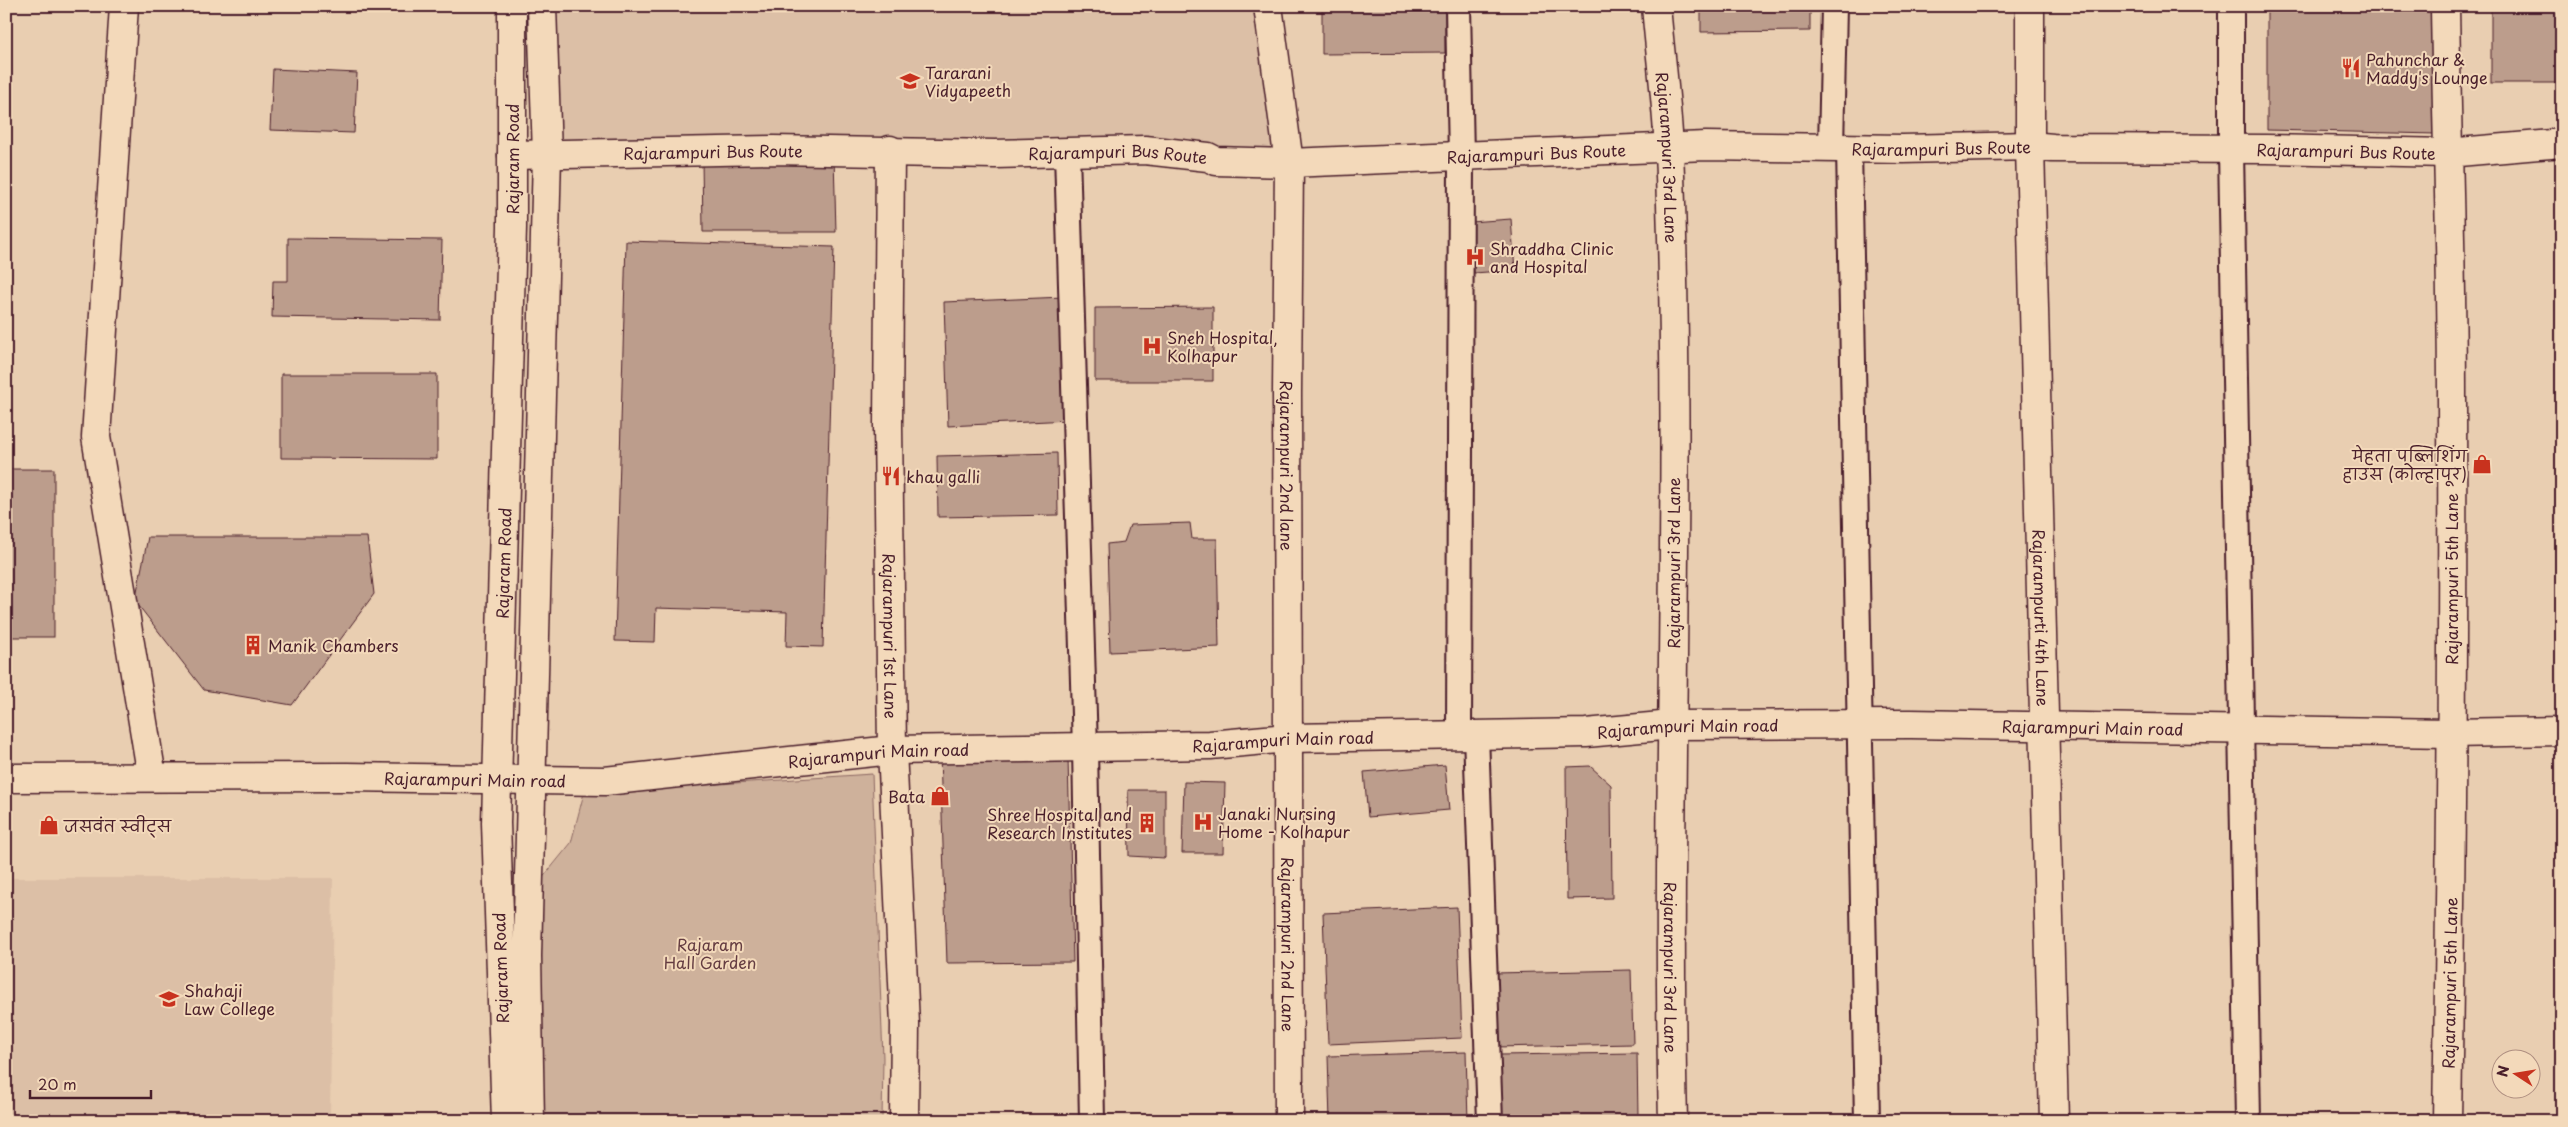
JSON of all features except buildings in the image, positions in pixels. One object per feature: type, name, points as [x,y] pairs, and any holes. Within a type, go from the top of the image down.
[{"type":"street","points":[[124,6],[96,437],[152,777]]},
{"type":"street","name":"Rajaram Road","points":[[506,1121],[496,856],[496,781],[511,284],[512,6]]},
{"type":"street","points":[[530,1121],[527,956],[547,155],[542,6]]},
{"type":"street","name":"Rajarampuri 2nd lane","points":[[1268,6],[1289,162],[1288,738]]},
{"type":"street","name":"Rajarampuri 3rd Lane","points":[[1656,6],[1669,148],[1675,363],[1670,991],[1673,1121]]},
{"type":"street","name":"Rajarampurti 4th Lane","points":[[2030,6],[2030,146],[2054,1121]]},
{"type":"street","name":"Rajarampuri 5th Lane","points":[[2445,6],[2452,397],[2450,733],[2452,794],[2447,1121]]},
{"type":"street","name":"Rajarampuri Bus Route","points":[[512,155],[773,150],[1067,153],[1145,150],[1208,157],[1216,161],[1289,162],[1461,157],[1706,146],[1840,148],[2030,146],[2053,148],[2447,153],[2562,143]]},
{"type":"street","name":"Rajarampuri 1st Lane","points":[[890,150],[888,426],[892,750],[905,1024],[904,1121]]},
{"type":"street","name":"Rajarampuri Main road","points":[[6,778],[398,777],[496,781],[605,781],[892,750],[1210,745],[1288,738],[1586,733],[1672,725],[1858,724],[2450,733],[2562,731]]},
{"type":"street","name":"Rajarampuri 2nd Lane","points":[[1288,738],[1289,1121]]},
{"type":"lane","points":[[1458,6],[1468,735],[1490,1121]]},
{"type":"lane","points":[[1834,6],[1858,724],[1867,1121]]},
{"type":"lane","points":[[2231,6],[2231,150],[2248,1121]]},
{"type":"lane","points":[[1067,153],[1085,748],[1092,1121]]},
{"type":"shaded area","name":"Tararani Vidyapeeth","points":[[554,6],[1257,6],[1276,158],[554,150]]},
{"type":"shaded area","name":"Shahaji Law College","points":[[6,878],[333,878],[330,1121],[6,1121]]},
{"type":"green space","name":"Rajaram Hall Garden","points":[[872,774],[883,1058],[882,1121],[539,1121],[536,886],[571,843],[584,793]]},
{"type":"place","name":"Pahunchar & Maddy's Lounge","points":[[2351,68]]},
{"type":"place","name":"Tararani Vidyapeeth","points":[[910,81]]},
{"type":"place","name":"Shraddha Clinic and Hospital","points":[[1475,257]]},
{"type":"place","name":"Sneh Hospital, Kolhapur","points":[[1152,346]]},
{"type":"place","name":"मेहता पब्लिशिंग हाउस (कोल्हापूर)","points":[[2482,464]]},
{"type":"place","name":"khau galli","points":[[891,476]]},
{"type":"place","name":"Manik Chambers","points":[[253,645]]},
{"type":"place","name":"Bata","points":[[940,796]]},
{"type":"place","name":"Janaki Nursing Home - Kolhapur","points":[[1203,822]]},
{"type":"place","name":"Shree Hospital and Research Institutes","points":[[1147,823]]},
{"type":"place","name":"जसवंत स्वीट्स","points":[[49,825]]},
{"type":"place","name":"Shahaji Law College","points":[[169,999]]}]
